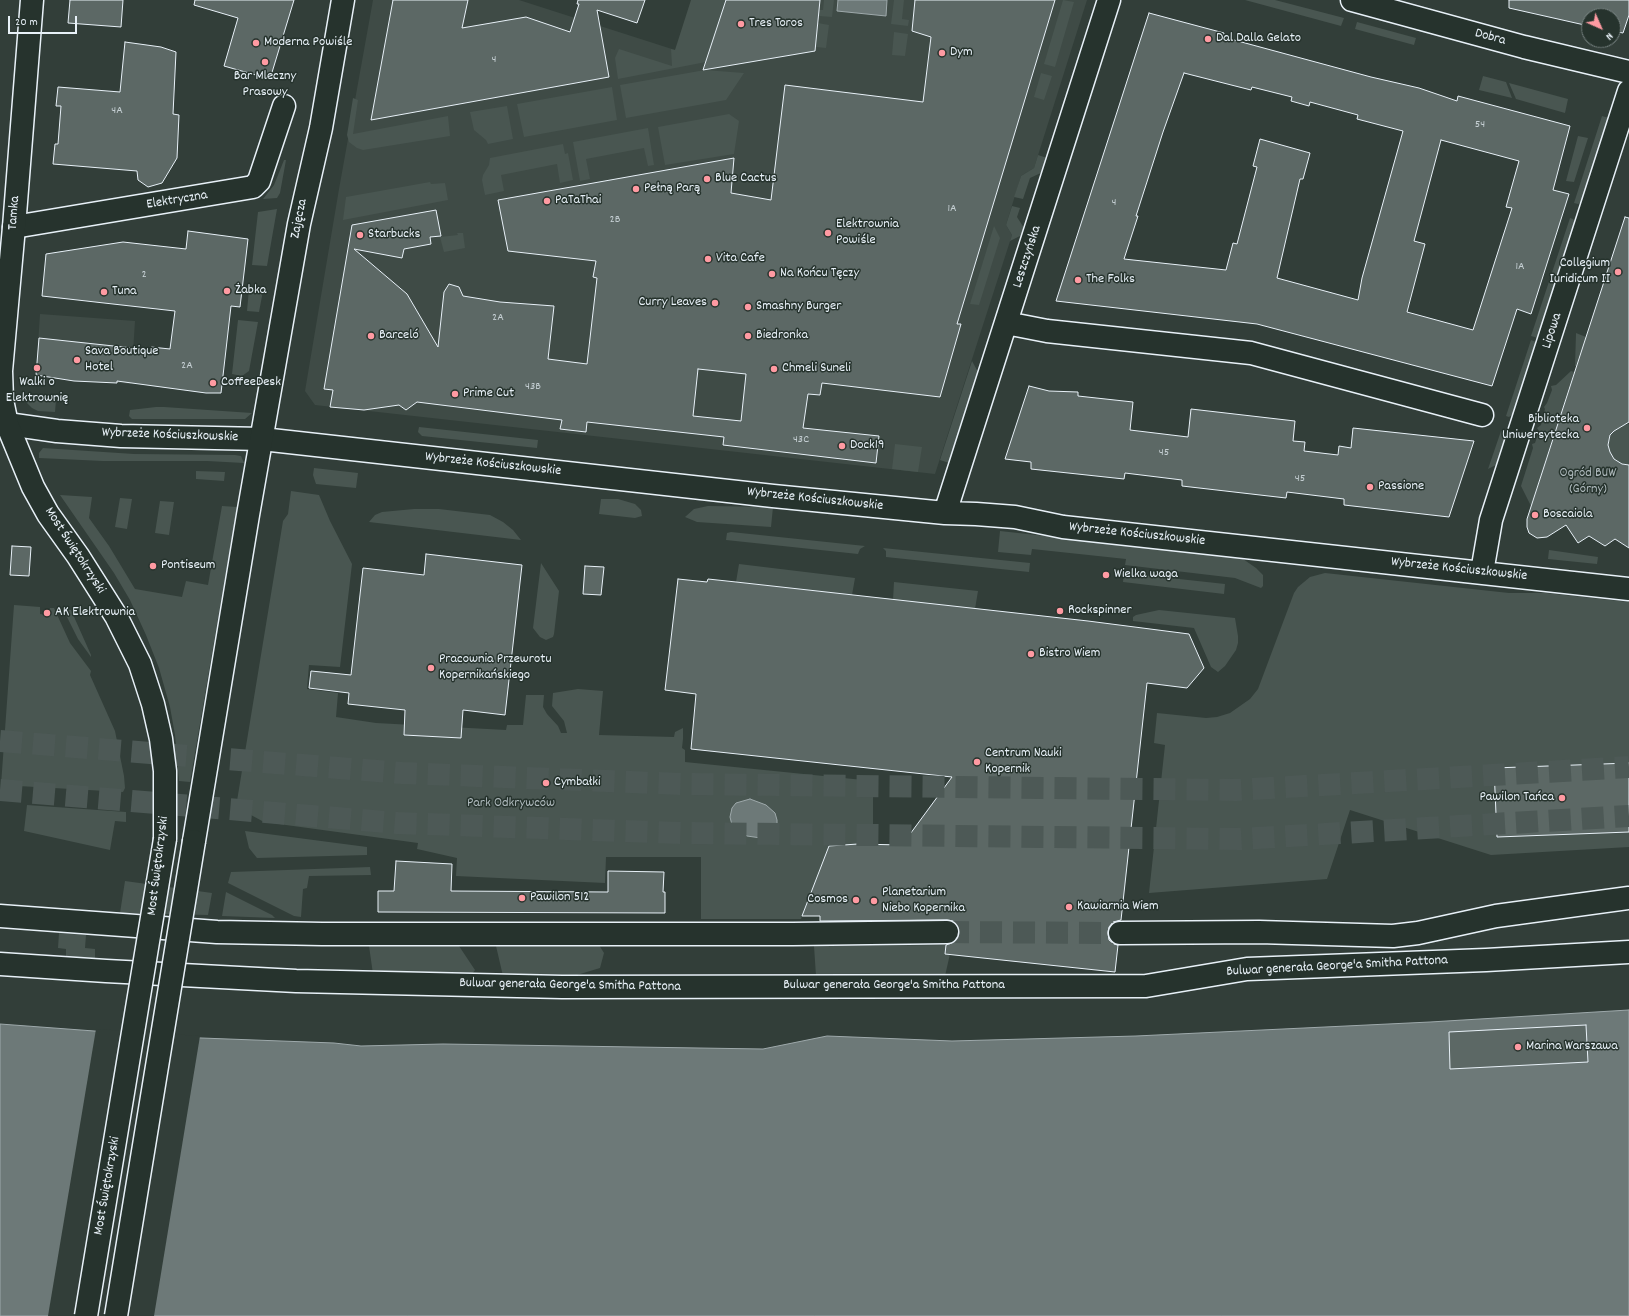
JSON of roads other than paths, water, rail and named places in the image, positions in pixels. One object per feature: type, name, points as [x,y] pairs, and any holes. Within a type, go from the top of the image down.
[{"type":"street","name":"Tamka","points":[[4,424],[1,382],[32,0]]},
{"type":"street","name":"Zajęcza","points":[[262,439],[299,224],[321,128],[343,0]]},
{"type":"street","name":"Leszczyńska","points":[[945,513],[1109,0]]},
{"type":"street","name":"Dobra","points":[[1352,0],[1390,5],[1524,47],[1629,72]]},
{"type":"street","name":"Lipowa","points":[[1482,572],[1491,520],[1629,91]]},
{"type":"street","name":"Elektryczna","points":[[14,228],[253,187],[259,181],[284,106]]},
{"type":"street","points":[[1006,323],[1047,331],[1251,353],[1482,415]]},
{"type":"street","name":"Wybrzeże Kościuszkowskie","points":[[4,424],[57,431],[121,436],[262,439],[774,496],[945,513],[1015,517],[1063,527],[1629,589]]},
{"type":"street","name":"Most Świętokrzyski","points":[[4,424],[33,487],[48,514],[78,556],[116,616],[140,664],[153,704],[161,739],[164,771],[165,838],[86,1316]]},
{"type":"street","name":"Most Świętokrzyski","points":[[116,1316],[248,515],[262,439]]},
{"type":"street","points":[[1120,933],[1259,932],[1393,936],[1418,933],[1496,916],[1629,898]]},
{"type":"street","points":[[0,916],[217,932],[322,934],[793,934],[947,932]]},
{"type":"street","name":"Bulwar generała George'a Smitha Pattona","points":[[0,964],[157,974],[372,984],[562,987],[1146,986],[1247,969],[1486,960],[1629,952]]},
{"type":"tunnel","points":[[0,741],[402,773],[682,784],[1236,790],[1629,767]]},
{"type":"tunnel","points":[[0,790],[397,823],[681,833],[1240,839],[1629,816]]},
{"type":"tunnel","points":[[947,932],[1120,933]]},
{"type":"place","name":"Tres Toros","points":[[741,24]]},
{"type":"place","name":"Dal Dalla Gelato","points":[[1208,39]]},
{"type":"place","name":"Moderna Powiśle","points":[[256,43]]},
{"type":"place","name":"Dym","points":[[942,53]]},
{"type":"place","name":"Bar Mleczny Prasowy","points":[[265,62]]},
{"type":"place","name":"Blue Cactus","points":[[707,179]]},
{"type":"place","name":"Pełną Parą","points":[[636,189]]},
{"type":"place","name":"PaTaThai","points":[[547,201]]},
{"type":"place","name":"Elektrownia Powiśle","points":[[828,233]]},
{"type":"place","name":"Starbucks","points":[[360,235]]},
{"type":"place","name":"Vita Cafe","points":[[708,259]]},
{"type":"place","name":"Collegium Iuridicum II","points":[[1618,272]]},
{"type":"place","name":"Na Końcu Tęczy","points":[[772,274]]},
{"type":"place","name":"The Folks","points":[[1078,280]]},
{"type":"place","name":"Żabka","points":[[227,291]]},
{"type":"place","name":"Tuna","points":[[104,292]]},
{"type":"place","name":"Curry Leaves","points":[[715,303]]},
{"type":"place","name":"Smashny Burger","points":[[748,307]]},
{"type":"place","name":"Barceló","points":[[371,336]]},
{"type":"place","name":"Biedronka","points":[[748,336]]},
{"type":"place","name":"Sava Boutique Hotel","points":[[77,360]]},
{"type":"place","name":"Walki o Elektrownię","points":[[37,368]]},
{"type":"place","name":"Chmeli Suneli","points":[[774,369]]},
{"type":"place","name":"CoffeeDesk","points":[[213,383]]},
{"type":"place","name":"Prime Cut","points":[[455,394]]},
{"type":"place","name":"Biblioteka Uniwersytecka","points":[[1587,428]]},
{"type":"place","name":"Dock19","points":[[842,446]]},
{"type":"place","name":"Passione","points":[[1370,487]]},
{"type":"place","name":"Boscaiola","points":[[1535,515]]},
{"type":"place","name":"Pontiseum","points":[[153,566]]},
{"type":"place","name":"Wielka waga","points":[[1106,575]]},
{"type":"place","name":"Rockspinner","points":[[1060,611]]},
{"type":"place","name":"AK Elektrownia","points":[[47,613]]},
{"type":"place","name":"Bistro Wiem","points":[[1031,654]]},
{"type":"place","name":"Pracownia Przewrotu Kopernikańskiego","points":[[431,668]]},
{"type":"place","name":"Centrum Nauki Kopernik","points":[[977,762]]},
{"type":"place","name":"Cymbałki","points":[[546,783]]},
{"type":"place","name":"Pawilon Tańca","points":[[1562,798]]},
{"type":"place","name":"Pawilon 512","points":[[522,898]]},
{"type":"place","name":"Cosmos","points":[[856,900]]},
{"type":"place","name":"Planetarium Niebo Kopernika","points":[[874,901]]},
{"type":"place","name":"Kawiarnia Wiem","points":[[1069,907]]},
{"type":"place","name":"Marina Warszawa","points":[[1518,1047]]},
{"type":"park label","name":"Ogród BUW (Górny)","points":[[1588,482]]},
{"type":"park label","name":"Park Odkrywców","points":[[511,804]]}]
